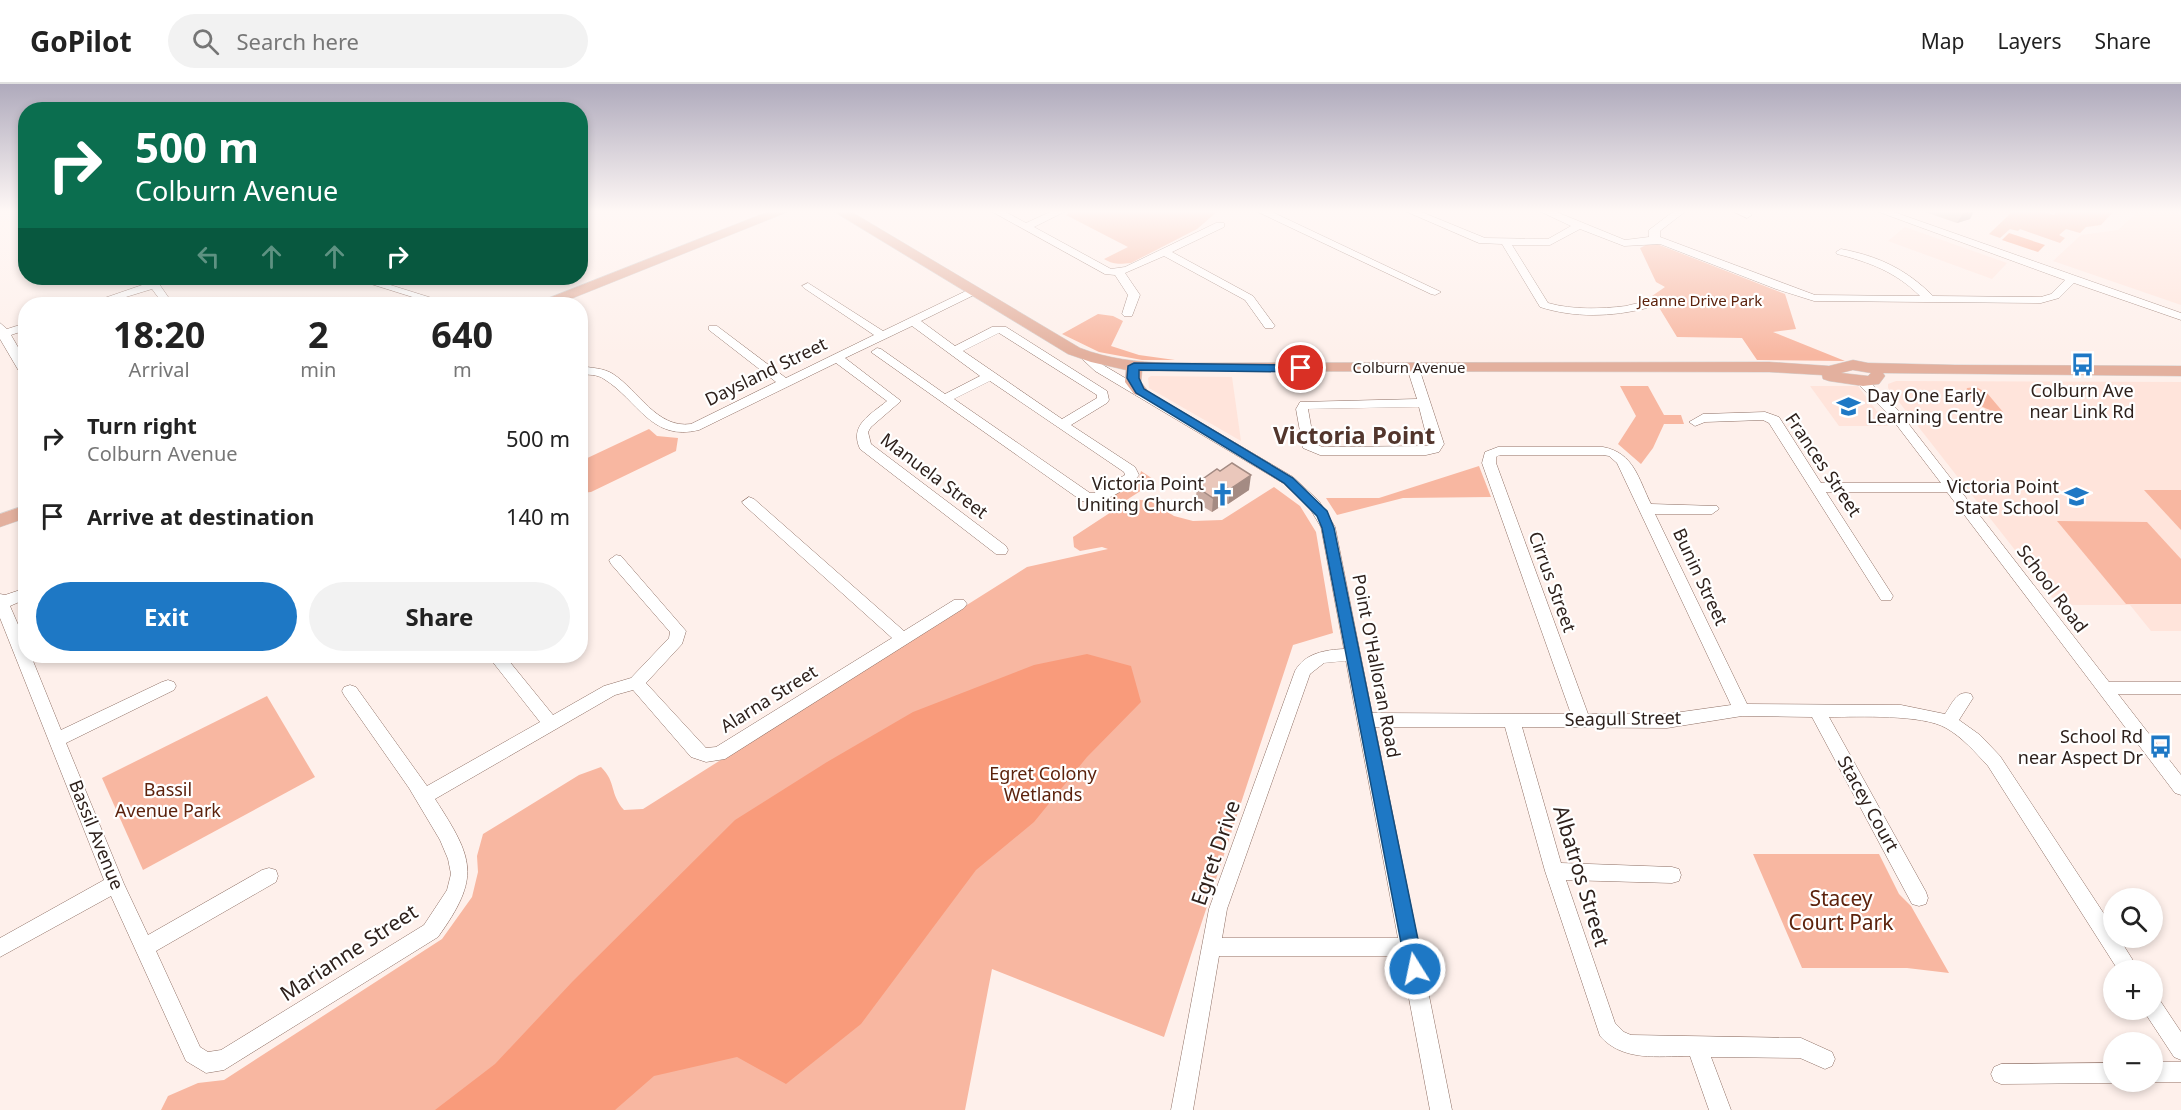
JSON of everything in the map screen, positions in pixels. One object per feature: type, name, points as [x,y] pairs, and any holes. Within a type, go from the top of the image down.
[{"type":"main road","points":[[564,297],[661,259]]},
{"type":"main road","name":"Colburn Avenue","points":[[921,259],[1083,355],[1134,366],[1695,369],[1864,375],[1955,370],[2181,371]]},
{"type":"main road","points":[[1134,366],[1134,382],[1140,391]]},
{"type":"main road","points":[[0,521],[18,514]]},
{"type":"street","points":[[1083,259],[1103,270],[1119,272],[1149,259]]},
{"type":"street","points":[[1177,259],[1249,298],[1269,326]]},
{"type":"street","points":[[1364,259],[1435,292]]},
{"type":"street","points":[[1516,259],[1544,305],[1564,310],[1628,310],[1643,306]]},
{"type":"street","points":[[1707,259],[1814,298],[2042,300],[2055,296],[2072,279]]},
{"type":"street","points":[[1864,259],[1905,274],[1931,300]]},
{"type":"street","points":[[2015,259],[2181,316]]},
{"type":"street","points":[[1119,272],[1134,295],[1128,315]]},
{"type":"street","points":[[111,297],[142,285]]},
{"type":"street","points":[[381,285],[422,297]]},
{"type":"street","points":[[808,286],[883,336]]},
{"type":"street","name":"Daysland Street","points":[[588,371],[608,376],[663,425],[682,429],[694,427],[975,291]]},
{"type":"street","points":[[877,352],[1087,498],[1097,498],[1132,475],[1130,470],[999,380],[989,376],[913,321]]},
{"type":"street","points":[[18,328],[1,332],[18,360]]},
{"type":"street","points":[[713,328],[785,383]]},
{"type":"street","points":[[954,351],[996,329],[1002,329],[1103,394],[1103,400],[1062,425]]},
{"type":"street","name":"Point O'Halloran Road","points":[[1083,355],[1099,368],[1288,480],[1318,509],[1328,528],[1441,1110]]},
{"type":"street","name":"Manuela Street","points":[[837,358],[895,401],[865,425],[861,432],[866,446],[1001,550]]},
{"type":"street","points":[[1413,368],[1437,444],[1434,449],[1426,451],[1320,451],[1308,445],[1302,409],[1305,405],[1424,403]]},
{"type":"street","name":"School Road","points":[[1864,375],[2181,788]]},
{"type":"street","points":[[945,399],[989,376]]},
{"type":"street","name":"Frances Street","points":[[1695,422],[1703,418],[1765,416],[1774,420],[1886,596]]},
{"type":"street","name":"Cirrus Street","points":[[1582,721],[1491,468],[1490,455],[1498,451],[1603,451],[1613,453],[1623,461]]},
{"type":"street","name":"Bunin Street","points":[[1623,461],[1742,710]]},
{"type":"street","points":[[1818,487],[1950,488]]},
{"type":"street","points":[[749,502],[903,639]]},
{"type":"street","points":[[1646,509],[1712,509]]},
{"type":"street","points":[[423,797],[610,690],[636,683],[677,640],[678,631],[616,560]]},
{"type":"street","points":[[1,601],[18,596]]},
{"type":"street","name":"Bassil Avenue","points":[[1,601],[18,642]]},
{"type":"street","name":"Alarna Street","points":[[636,683],[697,752],[706,755],[719,754],[959,604]]},
{"type":"street","name":"Egret Drive","points":[[1182,1110],[1218,909],[1303,671],[1310,662],[1321,657],[1354,655]]},
{"type":"street","name":"Bassil Avenue","points":[[27,663],[115,884],[193,1054],[206,1063]]},
{"type":"street","points":[[502,663],[550,723]]},
{"type":"street","points":[[58,739],[168,686]]},
{"type":"street","points":[[2104,688],[2181,688]]},
{"type":"street","name":"Marianne Street","points":[[206,1063],[224,1060],[431,931],[453,902],[460,873],[458,855],[423,797],[350,690]]},
{"type":"street","points":[[1949,721],[1965,698]]},
{"type":"street","name":"Seagull Street","points":[[1366,720],[1667,721],[1742,710],[1817,710],[1901,711],[1949,721],[1974,740],[1994,761],[2123,960]]},
{"type":"street","name":"Stacey Court","points":[[1817,710],[1919,898]]},
{"type":"street","name":"Albatros Street","points":[[1512,721],[1554,871],[1606,1029],[1617,1040],[1631,1045],[1697,1046]]},
{"type":"street","points":[[1554,871],[1672,875]]},
{"type":"street","points":[[144,948],[269,876]]},
{"type":"street","points":[[0,948],[115,884]]},
{"type":"street","points":[[1212,947],[1411,947]]},
{"type":"street","points":[[2161,1020],[2181,1050]]},
{"type":"street","points":[[1720,1110],[1697,1046],[1801,1048],[1825,1059]]},
{"type":"street","points":[[2163,1072],[2181,1072]]},
{"type":"street","points":[[2001,1074],[2103,1073]]},
{"type":"shaded area","points":[[1937,259],[1995,259],[2007,263],[1992,279]]},
{"type":"shaded area","points":[[2055,259],[2181,259],[2181,305],[2053,261]]},
{"type":"shaded area","points":[[1151,376],[1232,377],[1241,441],[1149,388],[1148,378]]},
{"type":"shaded area","name":"Victoria Point State School","points":[[1896,381],[2181,382],[2181,631],[2151,631],[2130,605],[2058,605],[1888,388],[1888,384]]},
{"type":"shaded area","name":"Day One Early Learning Centre","points":[[1810,386],[1858,386],[1888,426],[1839,426]]},
{"type":"shaded area","points":[[1087,654],[1131,666],[1141,702],[1087,757],[1034,822],[976,870],[861,1024],[786,1084],[737,1057],[654,1076],[615,1110],[435,1110],[495,1064],[573,981],[735,820],[827,762],[913,712],[1034,665]]},
{"type":"green space","points":[[1104,259],[1139,259],[1131,263],[1120,264]]},
{"type":"green space","name":"Jeanne Drive Park","points":[[1645,259],[1695,259],[1785,294],[1796,329],[1773,332],[1845,361],[1757,360],[1742,338],[1677,337],[1652,296],[1665,287],[1656,282]]},
{"type":"green space","points":[[1098,314],[1113,316],[1123,321],[1111,346],[1139,355],[1175,360],[1142,360],[1099,352],[1062,334]]},
{"type":"green space","points":[[1620,386],[1648,386],[1664,415],[1681,415],[1684,424],[1664,424],[1653,448],[1641,464],[1618,444],[1636,416]]},
{"type":"green space","points":[[1976,387],[1987,393],[2003,412],[1985,408],[1973,400],[1966,391],[1967,388]]},
{"type":"green space","points":[[649,429],[657,436],[678,438],[676,451],[588,492],[588,458]]},
{"type":"green space","points":[[1479,466],[1491,497],[1403,498],[1337,515],[1326,498],[1379,498]]},
{"type":"green space","points":[[1141,471],[1156,481],[1111,510],[1101,503],[1139,479]]},
{"type":"green space","name":"Egret Colony Wetlands","points":[[1274,487],[1300,506],[1316,532],[1333,633],[1293,645],[1164,1037],[992,969],[965,1110],[161,1110],[168,1096],[198,1083],[224,1080],[442,939],[472,897],[478,872],[477,856],[483,834],[579,775],[601,767],[609,778],[616,798],[624,810],[643,809],[1027,567],[1108,549],[1102,547],[1080,551],[1074,547],[1073,537],[1131,499],[1150,501],[1174,516],[1193,521],[1222,520]]},
{"type":"green space","points":[[2144,490],[2181,490],[2181,530]]},
{"type":"green space","points":[[2057,521],[2147,522],[2181,559],[2181,604],[2126,604]]},
{"type":"green space","name":"Bassil Avenue Park","points":[[267,696],[315,777],[143,870],[102,778]]},
{"type":"green space","name":"Stacey Court Park","points":[[1753,854],[1879,854],[1899,894],[1911,906],[1949,973],[1907,968],[1802,968]]},
{"type":"building","points":[[1232,463],[1251,475],[1213,498],[1198,488],[1201,486],[1197,483],[1217,469],[1220,471]]},
{"type":"place","name":"Colburn Ave near Link Rd","points":[[2082,365]]},
{"type":"place","name":"Day One Early Learning Centre","points":[[1849,406]]},
{"type":"place","name":"Victoria Point Uniting Church","points":[[1222,494]]},
{"type":"place","name":"Victoria Point State School","points":[[2077,497]]},
{"type":"place","name":"School Rd near Aspect Dr","points":[[2161,747]]},
{"type":"district","name":"Victoria Point","points":[[1354,436]]},
{"type":"route","points":[[1301,368],[1134,366],[1133,378],[1135,386],[1140,391],[1288,480],[1322,514],[1328,528],[1354,655],[1415,969]]}]
